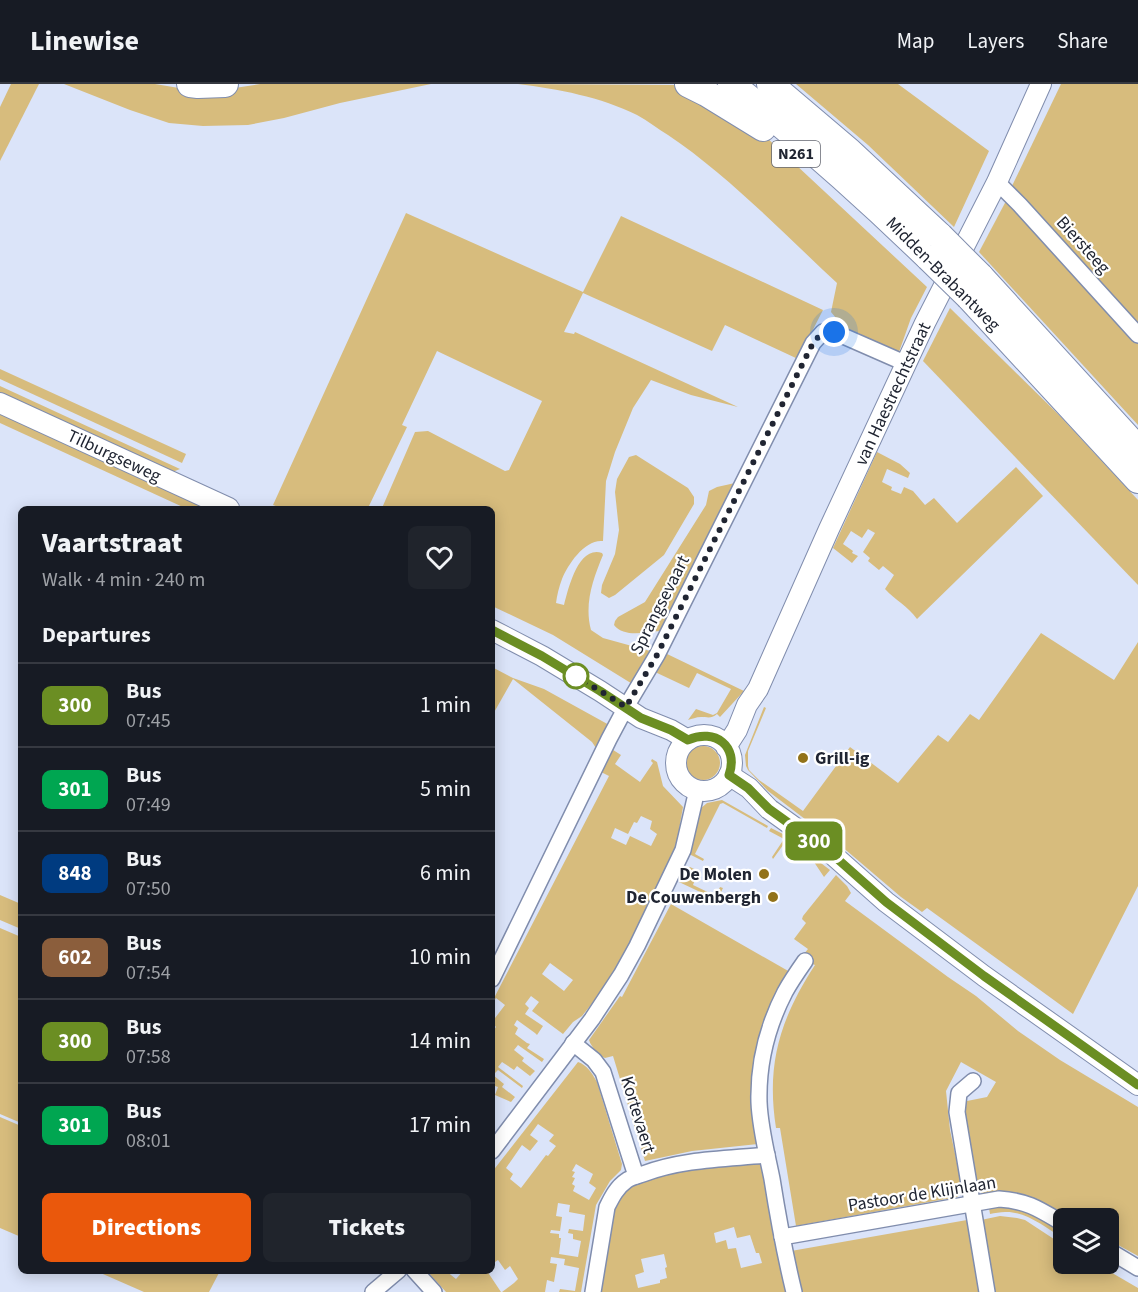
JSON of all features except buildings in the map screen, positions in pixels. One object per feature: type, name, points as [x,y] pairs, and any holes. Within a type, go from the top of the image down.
[{"type":"highway","points":[[190,84],[225,84]]},
{"type":"highway","name":"N261","points":[[688,84],[754,121],[829,183],[901,230]]},
{"type":"highway","name":"Midden-Brabantweg","points":[[731,84],[901,230],[934,247]]},
{"type":"highway","name":"Midden-Brabantweg","points":[[771,84],[850,152],[934,247],[1138,449]]},
{"type":"highway","name":"Midden-Brabantweg","points":[[975,287],[1138,480]]},
{"type":"street","name":"van Haestrechtstraat","points":[[721,742],[737,730],[747,705],[758,689],[829,529],[926,323],[997,182],[1041,84]]},
{"type":"street","name":"Biersteeg","points":[[997,182],[1138,335]]},
{"type":"street","name":"Sprangsevaart","points":[[495,973],[582,794],[634,713],[657,655],[813,343],[823,332],[834,332],[907,364]]},
{"type":"street","name":"Tilburgseweg","points":[[0,403],[225,506]]},
{"type":"street","points":[[495,632],[542,656],[634,713],[671,730],[683,746]]},
{"type":"street","points":[[706,735],[721,742],[731,761],[725,779],[710,790],[697,790],[683,782],[676,768],[676,760],[683,746],[697,736],[706,735]]},
{"type":"street","points":[[725,779],[748,788],[769,809],[833,855],[886,902],[965,962],[1138,1085]]},
{"type":"street","points":[[495,1147],[592,1019],[621,975],[683,850],[697,790]]},
{"type":"street","points":[[794,1292],[782,1237],[759,1102],[761,1067],[775,1013],[805,961]]},
{"type":"street","name":"Kortevaert","points":[[573,1043],[594,1060],[603,1071],[636,1176]]},
{"type":"street","points":[[973,1081],[959,1093],[957,1112],[987,1292]]},
{"type":"street","points":[[593,1292],[608,1207],[619,1187],[627,1180],[664,1167],[767,1155]]},
{"type":"street","name":"Pastoor de Klijnlaan","points":[[782,1237],[999,1199],[1017,1200],[1034,1206],[1053,1217]]},
{"type":"street","points":[[1119,1257],[1138,1268]]},
{"type":"street","points":[[372,1292],[394,1274]]},
{"type":"street","points":[[418,1274],[434,1292]]},
{"type":"shaded area","points":[[11,84],[39,84],[0,161],[0,107]]},
{"type":"shaded area","points":[[64,84],[155,84],[197,91],[260,84],[431,84],[248,125],[203,126],[169,123]]},
{"type":"shaded area","points":[[518,84],[676,85],[766,137],[927,287],[911,318],[899,352],[895,353],[845,329],[831,312],[837,283],[713,168],[691,151],[637,115],[609,103],[564,91]]},
{"type":"shaded area","points":[[796,84],[898,84],[989,151],[954,227],[868,145]]},
{"type":"shaded area","points":[[1061,84],[1138,84],[1138,327],[1012,186]]},
{"type":"shaded area","points":[[1006,201],[1138,344],[1138,425],[979,252]]},
{"type":"shaded area","points":[[406,213],[583,292],[621,216],[823,310],[798,359],[725,325],[712,351],[583,293],[564,332],[574,334],[575,332],[738,407],[691,395],[651,380],[633,408],[606,481],[603,541],[596,541],[584,548],[568,566],[562,579],[556,603],[564,605],[571,580],[580,562],[594,552],[602,553],[589,601],[591,630],[603,638],[650,651],[634,685],[553,635],[495,607],[495,506],[383,506],[415,432],[428,431],[505,471],[509,470],[542,401],[437,351],[402,425],[407,427],[369,506],[273,505]]},
{"type":"shaded area","points":[[950,308],[1059,415],[1138,500],[1138,585],[923,361]]},
{"type":"shaded area","points":[[0,369],[186,454],[182,463],[0,379]]},
{"type":"shaded area","points":[[0,386],[180,469],[170,473],[0,395]]},
{"type":"shaded area","points":[[0,411],[207,506],[181,506],[0,423]]},
{"type":"shaded area","points":[[877,452],[900,464],[910,473],[908,478],[887,469],[882,482],[892,487],[891,490],[901,494],[904,487],[913,491],[925,505],[934,498],[957,523],[1016,467],[1043,496],[917,619],[885,589],[894,575],[883,566],[879,570],[868,561],[870,558],[863,552],[875,533],[868,529],[862,538],[851,531],[843,544],[858,556],[852,563],[833,548]]},
{"type":"shaded area","points":[[636,455],[688,488],[694,497],[694,504],[664,555],[609,598],[601,593],[615,554],[619,530],[615,492],[617,479],[629,457]]},
{"type":"shaded area","points":[[735,483],[660,631],[629,633],[618,629],[614,625],[618,617],[645,602],[706,505],[709,491]]},
{"type":"shaded area","points":[[1041,633],[1114,680],[1138,642],[1138,886],[1073,1014],[927,908],[922,912],[901,897],[847,851],[768,791],[748,770],[745,755],[764,707],[766,708],[748,751],[749,770],[759,780],[803,811],[850,747],[898,783],[938,735],[948,742],[970,714],[979,720]]},
{"type":"shaded area","points":[[665,653],[744,691],[720,717],[717,714],[711,717],[688,720],[696,709],[713,715],[717,713],[731,689],[697,673],[689,688],[655,672]]},
{"type":"shaded area","points":[[495,669],[544,689],[611,726],[598,751],[592,742],[513,679],[495,711]]},
{"type":"shaded area","points":[[703,746],[715,751],[720,763],[715,775],[703,780],[691,775],[686,763],[691,751]]},
{"type":"shaded area","points":[[610,748],[621,755],[615,764],[640,782],[653,763],[652,759],[657,762],[663,786],[683,807],[676,847],[626,953],[582,1016],[573,1022],[563,1034],[532,1011],[539,1002],[531,996],[525,1004],[529,1008],[525,1014],[543,1026],[537,1035],[517,1020],[514,1025],[518,1028],[515,1034],[530,1044],[527,1048],[544,1059],[542,1062],[518,1045],[514,1050],[524,1058],[522,1061],[535,1071],[530,1076],[517,1066],[514,1070],[502,1062],[498,1067],[523,1086],[522,1088],[498,1070],[495,1073],[495,1018],[505,1005],[495,999],[495,996],[609,776],[597,770]],"holes":[[[641,816],[652,821],[650,829],[657,834],[651,846],[630,836],[626,845],[611,838],[615,828],[628,834],[634,822],[637,823]],[[550,963],[573,980],[564,991],[542,974]]]},
{"type":"shaded area","points":[[722,800],[768,826],[767,828],[723,803],[720,804],[695,854],[704,859],[703,861],[687,853],[700,809],[707,803]]},
{"type":"shaded area","points":[[771,828],[783,834],[830,870],[824,877],[814,862],[786,841],[773,859],[772,857],[784,839],[769,831]]},
{"type":"shaded area","points":[[687,867],[698,871],[693,885],[716,896],[720,887],[723,888],[717,900],[679,882]]},
{"type":"shaded area","points":[[836,875],[851,893],[845,901],[976,996],[1018,1031],[1060,1060],[1138,1107],[1138,1256],[1119,1246],[1119,1208],[1053,1210],[1027,1196],[982,1194],[978,1187],[962,1110],[967,1101],[987,1097],[996,1082],[961,1062],[946,1091],[950,1130],[962,1187],[957,1197],[796,1226],[780,1128],[776,1128],[773,1083],[779,1043],[785,1023],[815,965],[805,961],[803,955],[808,949],[794,939],[806,923],[802,919]]},
{"type":"shaded area","points":[[0,895],[18,903],[18,928],[0,920]]},
{"type":"shaded area","points":[[671,904],[790,972],[771,1007],[758,1144],[692,1151],[645,1161],[613,1056],[603,1057],[593,1048],[589,1040],[620,996],[622,997]]},
{"type":"shaded area","points":[[0,928],[18,936],[18,1122],[0,1114]]},
{"type":"shaded area","points":[[578,1062],[581,1063],[587,1067],[597,1082],[622,1164],[621,1170],[610,1181],[596,1205],[581,1292],[559,1292],[560,1289],[575,1291],[579,1268],[564,1265],[565,1259],[551,1257],[550,1263],[557,1264],[554,1282],[547,1280],[545,1292],[502,1292],[518,1279],[510,1266],[505,1270],[498,1260],[495,1262],[495,1168]],"holes":[[[538,1124],[554,1135],[549,1141],[556,1146],[548,1156],[546,1155],[521,1188],[510,1179],[513,1174],[506,1168],[522,1145],[530,1151],[538,1141],[530,1135]],[[576,1164],[593,1174],[589,1183],[596,1188],[589,1200],[573,1191],[575,1186],[572,1184],[575,1178],[572,1177],[575,1172],[572,1171]],[[558,1203],[570,1205],[569,1212],[585,1215],[583,1231],[569,1229],[568,1233],[573,1234],[573,1239],[581,1241],[578,1257],[559,1254],[561,1238],[559,1234],[550,1233],[551,1230],[560,1231],[562,1217],[556,1216]]]},
{"type":"shaded area","points":[[495,1077],[504,1084],[502,1087],[515,1097],[511,1102],[495,1095],[498,1087],[495,1086]]},
{"type":"shaded area","points":[[0,1117],[18,1125],[18,1236],[0,1228]]},
{"type":"shaded area","points":[[761,1163],[788,1292],[601,1292],[613,1210],[624,1193],[639,1181],[693,1169]],"holes":[[[734,1227],[737,1238],[750,1235],[762,1263],[741,1268],[736,1248],[728,1249],[726,1240],[716,1243],[714,1233]],[[664,1254],[667,1278],[660,1280],[660,1283],[638,1288],[635,1275],[644,1272],[641,1259]]]},
{"type":"shaded area","points":[[1007,1206],[1016,1208],[1053,1226],[1053,1232],[1021,1214],[1005,1212],[990,1214],[989,1208]]},
{"type":"shaded area","points":[[1000,1216],[1025,1220],[1053,1238],[1053,1274],[1114,1274],[1138,1288],[1138,1292],[994,1292],[981,1220]]},
{"type":"shaded area","points":[[967,1220],[981,1292],[801,1292],[791,1251]]},
{"type":"shaded area","points":[[103,1274],[218,1274],[209,1292],[144,1292]]},
{"type":"shaded area","points":[[430,1274],[450,1274],[456,1279],[460,1274],[489,1274],[501,1292],[446,1292]]},
{"type":"bus line","name":"300","points":[[495,632],[542,656],[641,718],[671,730],[688,740],[706,735],[721,742],[730,756],[729,775],[748,788],[769,809],[833,855],[886,902],[965,962],[1138,1085]]},
{"type":"place","name":"Grill-ig","points":[[803,758]]},
{"type":"place","name":"De Molen","points":[[764,874]]},
{"type":"place","name":"De Couwenbergh","points":[[773,897]]},
{"type":"route","points":[[576,676],[626,707],[657,655],[813,343],[823,332],[834,332]]}]
